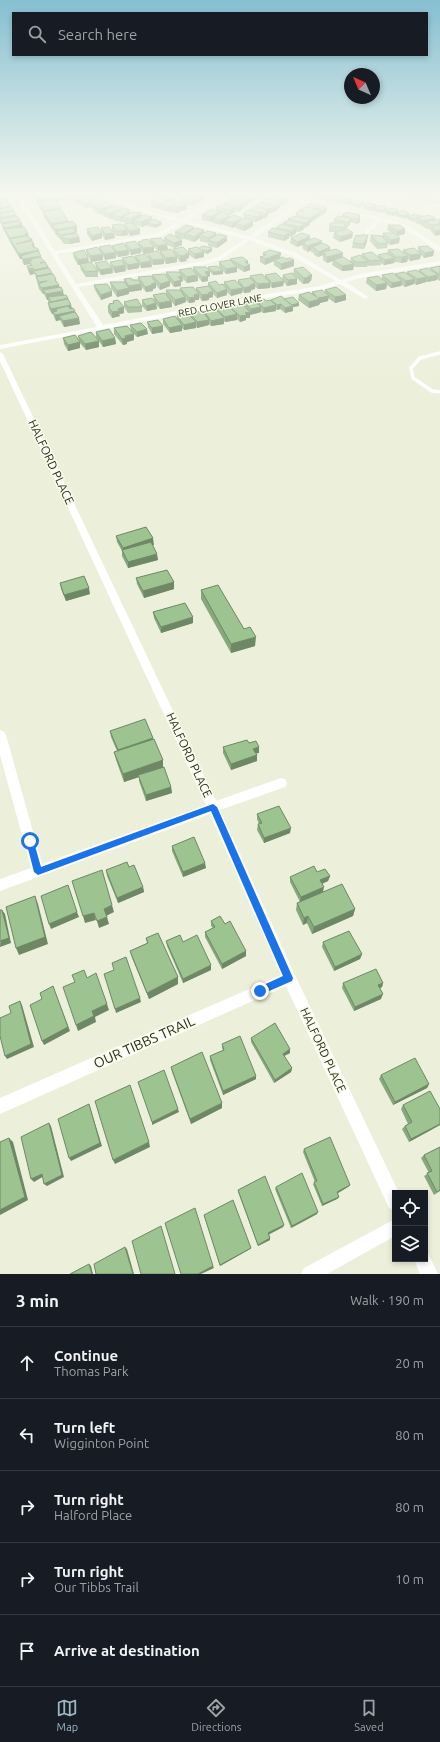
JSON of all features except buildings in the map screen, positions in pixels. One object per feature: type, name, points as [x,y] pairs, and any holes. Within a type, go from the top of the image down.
[{"type":"street","points":[[56,255],[76,286],[100,328]]},
{"type":"street","points":[[76,286],[204,264],[224,255]]},
{"type":"street","points":[[294,255],[365,296]]},
{"type":"street","name":"RED CLOVER LANE","points":[[0,347],[268,296],[314,289],[359,276],[440,263]]},
{"type":"street","name":"HALFORD PLACE","points":[[0,354],[213,807],[289,978],[392,1196]]},
{"type":"street","points":[[0,735],[38,872]]},
{"type":"street","points":[[0,885],[281,783]]},
{"type":"street","name":"OUR TIBBS TRAIL","points":[[0,1106],[289,978]]},
{"type":"street","points":[[310,1274],[392,1229]]},
{"type":"street","points":[[423,1262],[429,1274]]},
{"type":"lane","points":[[440,353],[420,358],[411,368],[413,378],[432,391],[440,392]]},
{"type":"route","points":[[30,841],[38,872],[213,807],[289,978],[260,991]]}]
